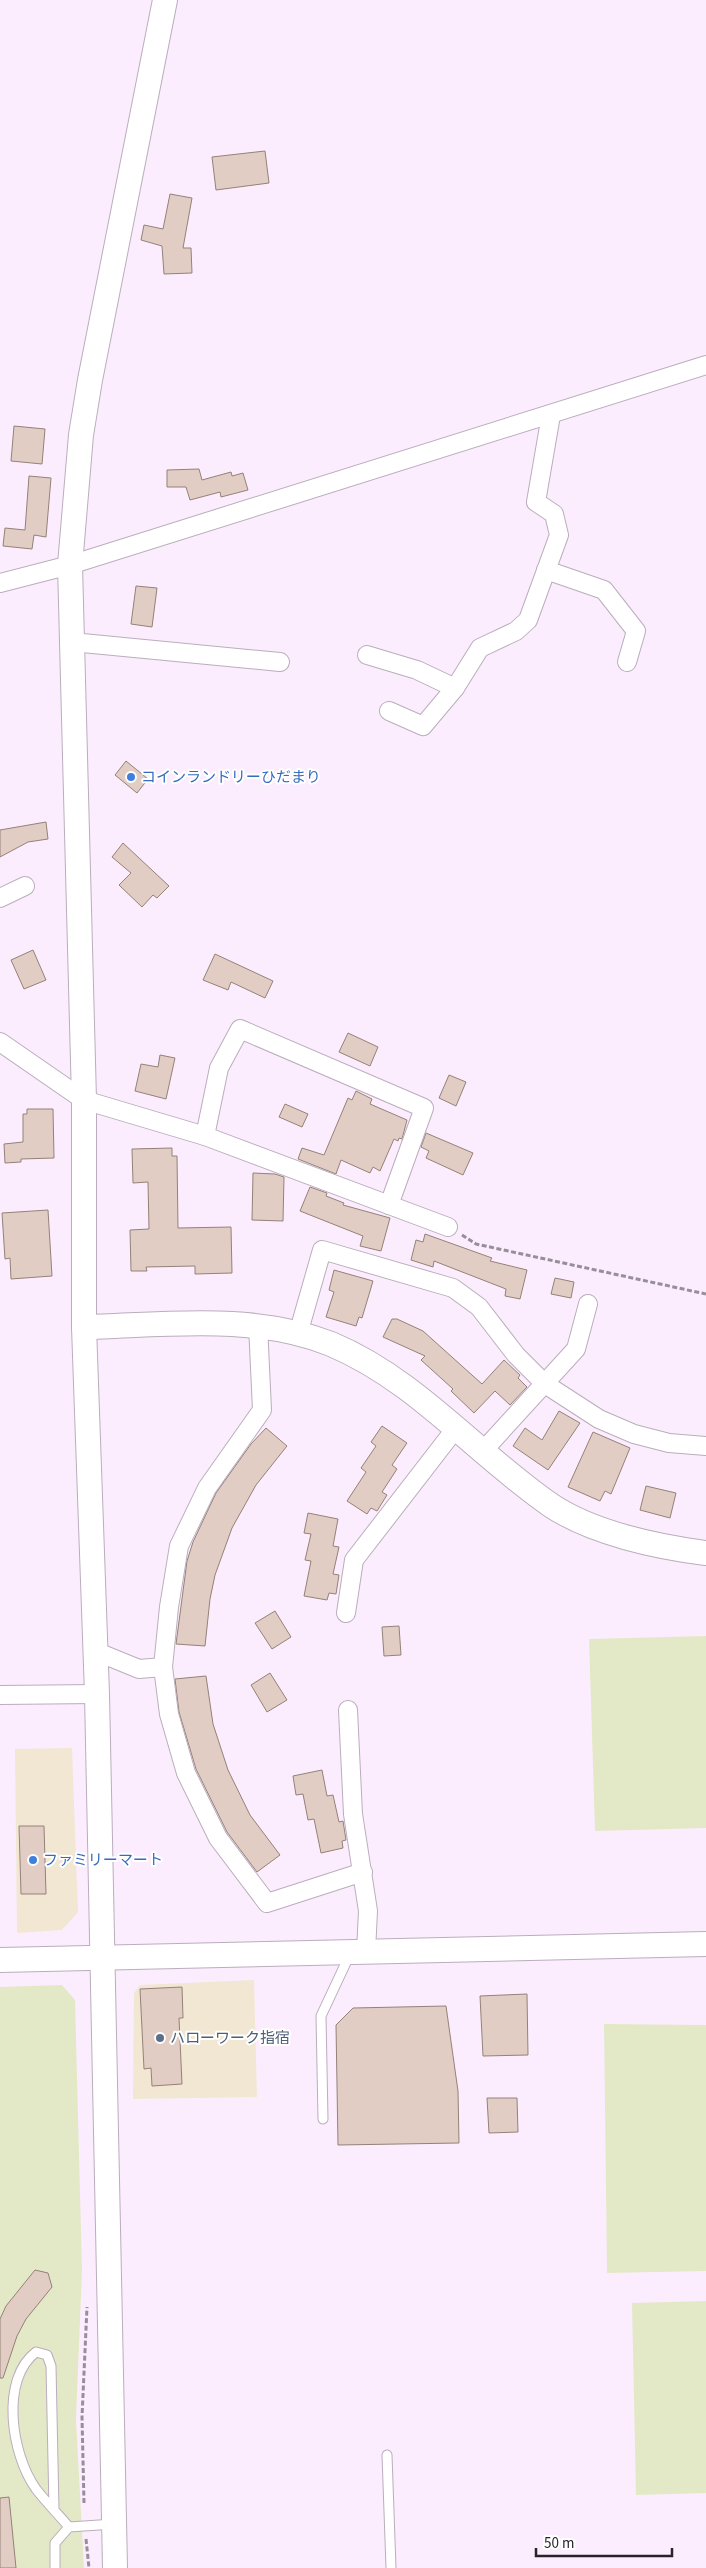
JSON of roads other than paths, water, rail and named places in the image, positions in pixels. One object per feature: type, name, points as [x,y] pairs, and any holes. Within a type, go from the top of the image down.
[{"type":"street","points":[[115,2568],[97,1694],[84,1327],[84,1100],[70,565],[81,435],[90,380],[165,0]]},
{"type":"street","points":[[0,583],[70,565],[706,365]]},
{"type":"street","points":[[389,711],[423,726],[455,688],[480,648],[516,631],[528,620],[559,535],[554,514],[536,502],[551,415]]},
{"type":"street","points":[[546,570],[604,590],[636,631],[627,662]]},
{"type":"street","points":[[72,642],[280,662]]},
{"type":"street","points":[[367,655],[417,670],[455,688]]},
{"type":"street","points":[[0,898],[26,886]]},
{"type":"street","points":[[206,1136],[219,1068],[240,1029],[424,1108],[389,1205]]},
{"type":"street","points":[[0,1042],[84,1100],[206,1136],[448,1227]]},
{"type":"street","points":[[298,1334],[322,1250],[453,1288],[479,1307],[516,1355],[545,1384],[599,1419],[634,1434],[670,1443],[706,1446]]},
{"type":"street","points":[[482,1452],[576,1349],[588,1304]]},
{"type":"street","points":[[84,1327],[214,1324],[258,1326],[298,1334],[329,1344],[362,1359],[400,1383],[456,1428],[482,1452],[554,1507],[595,1526],[670,1549],[706,1553]]},
{"type":"street","points":[[258,1326],[262,1410],[207,1488],[180,1546],[169,1607],[163,1667],[169,1714],[186,1773],[218,1838],[267,1903],[363,1872]]},
{"type":"street","points":[[346,1613],[354,1560],[456,1428]]},
{"type":"street","points":[[95,1650],[139,1669],[163,1667]]},
{"type":"street","points":[[0,1695],[97,1694]]},
{"type":"street","points":[[348,1710],[353,1814],[368,1911],[359,1951]]},
{"type":"street","points":[[0,1960],[706,1944]]},
{"type":"lane","points":[[323,2119],[321,2016],[359,1951]]},
{"type":"lane","points":[[54,2510],[51,2366],[47,2355],[36,2352],[26,2358],[11,2385],[12,2428],[23,2466],[36,2488],[54,2510],[69,2527]]},
{"type":"lane","points":[[387,2455],[391,2568]]},
{"type":"lane","points":[[55,2568],[55,2543],[69,2527],[114,2524]]},
{"type":"place","name":"コインランドリーひだまり","points":[[131,777]]},
{"type":"place","name":"ファミリーマート","points":[[33,1860]]},
{"type":"place","name":"ハローワーク指宿","points":[[160,2038]]}]
